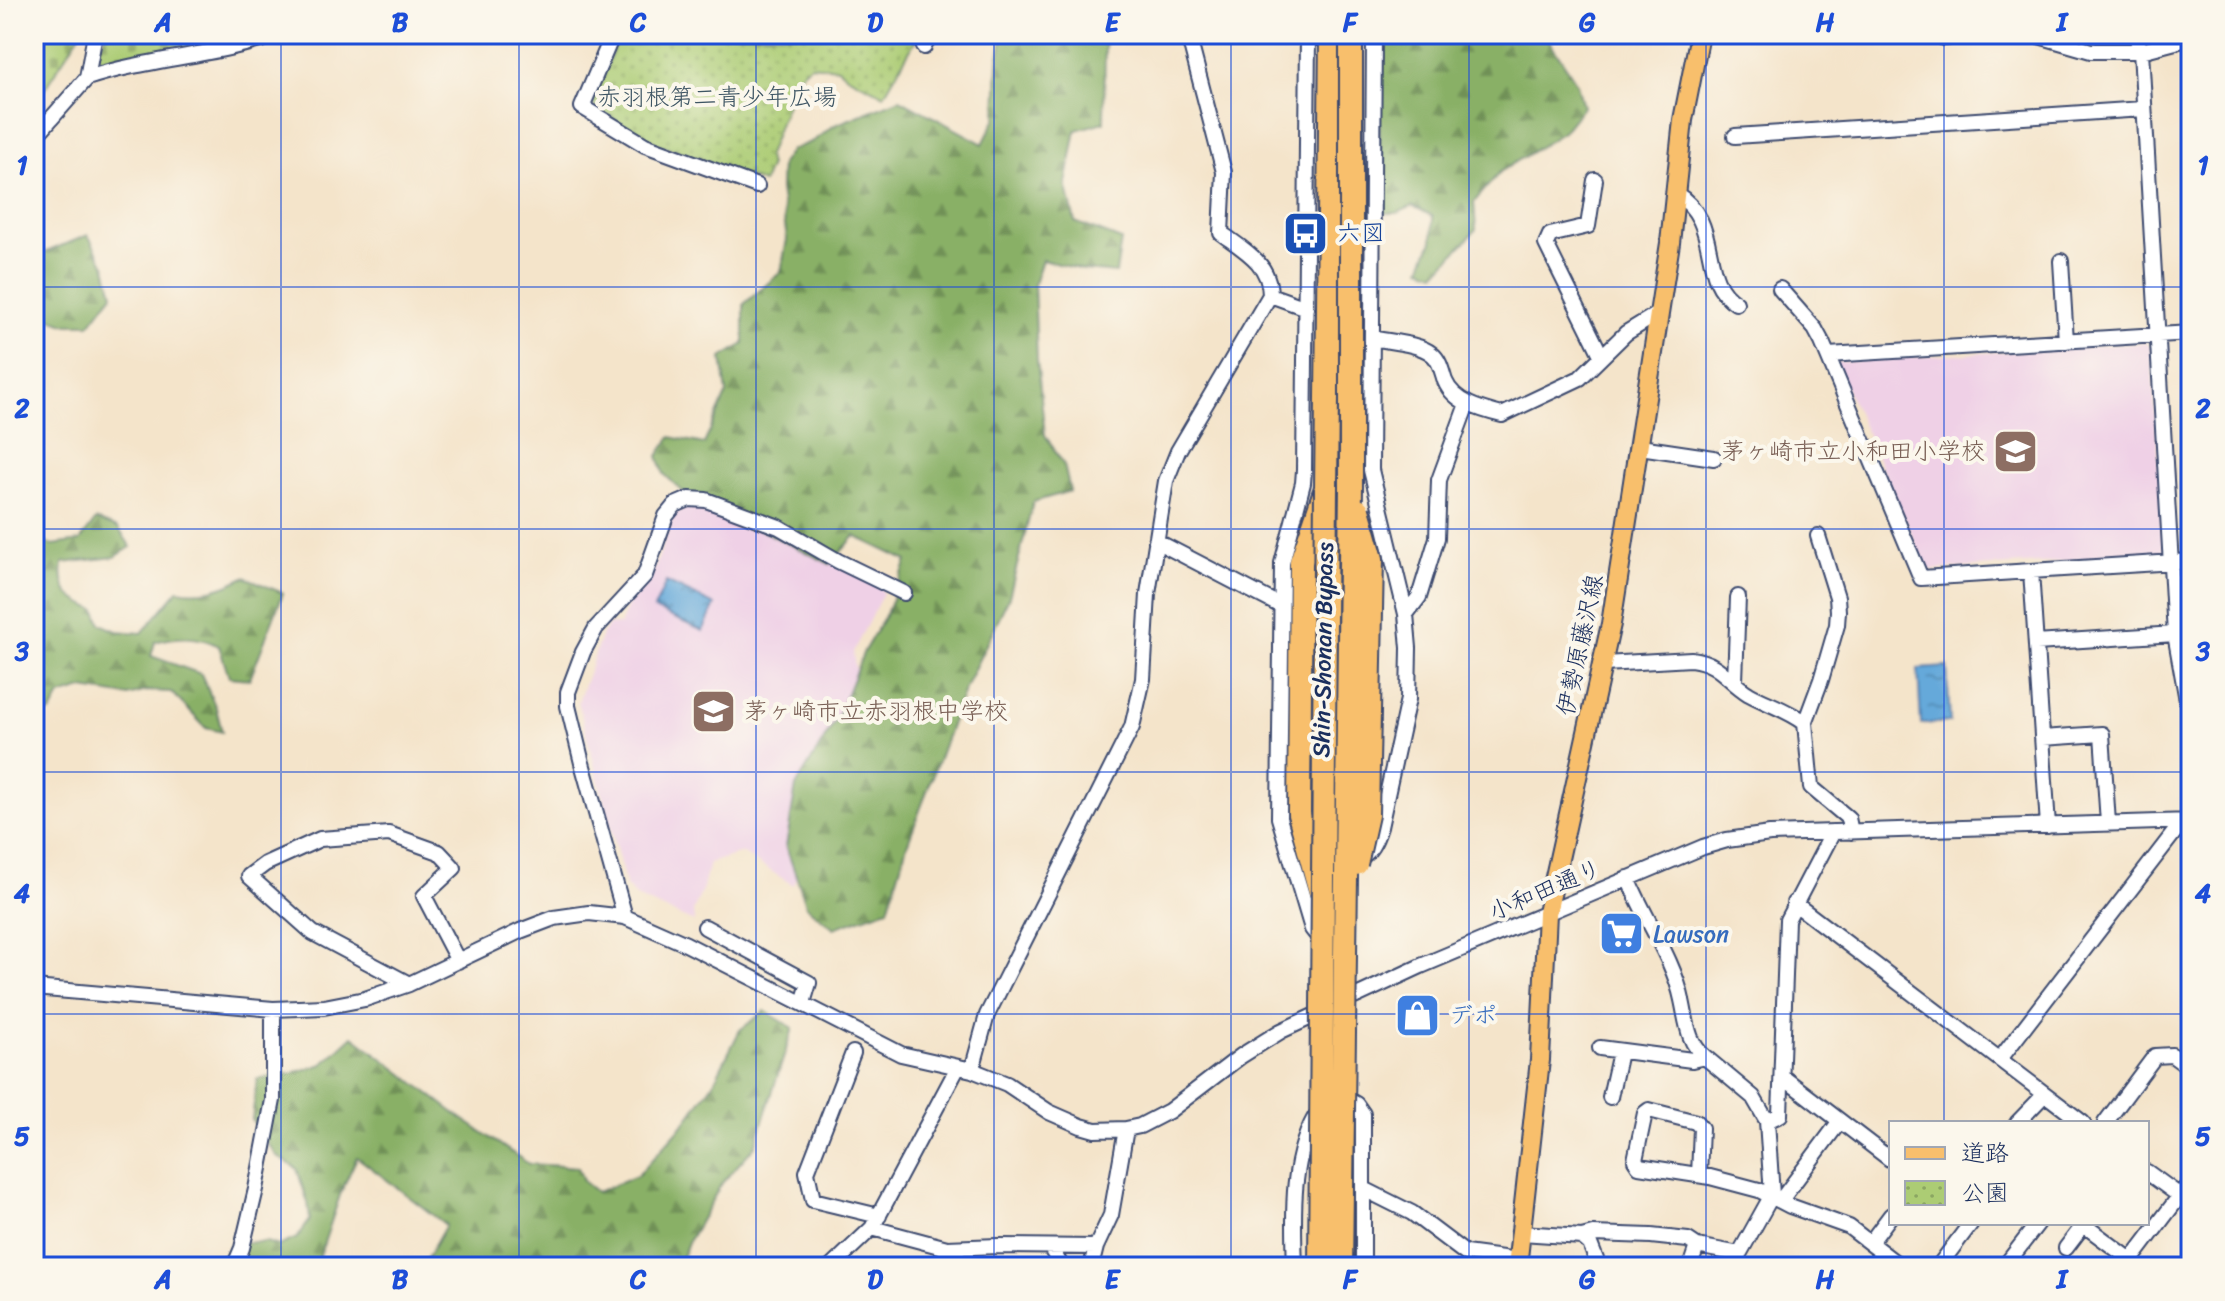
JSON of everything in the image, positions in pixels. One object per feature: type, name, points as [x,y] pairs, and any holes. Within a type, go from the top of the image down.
[{"type":"highway","name":"Shin-Shonan Bypass","points":[[1331,34],[1326,488],[1341,1267]]},
{"type":"highway","points":[[1334,904],[1367,815],[1371,686],[1372,559],[1351,487],[1351,34]]},
{"type":"highway","name":"Shin-Shonan Bypass","points":[[1320,1267],[1334,904]]},
{"type":"main road","name":"伊勢原藤沢線","points":[[1517,1264],[1540,1060],[1547,913],[1580,756],[1604,664],[1663,289],[1683,120],[1700,34]]},
{"type":"street","points":[[87,78],[95,34]]},
{"type":"street","points":[[34,138],[87,78],[117,68],[205,54],[279,34]]},
{"type":"street","points":[[613,34],[582,107],[645,145],[757,186]]},
{"type":"street","points":[[831,1267],[876,1222],[965,1069],[987,1015],[1132,727],[1143,679],[1148,594],[1164,491],[1178,451],[1270,295],[1270,283],[1263,267],[1252,255],[1221,233],[1224,172],[1188,34]]},
{"type":"street","points":[[1308,34],[1303,483],[1283,554],[1279,818],[1312,929],[1331,957],[1335,987]]},
{"type":"street","points":[[1295,1267],[1297,1175],[1302,1149],[1308,1126],[1326,1101],[1332,1083],[1337,927],[1342,876],[1367,854],[1376,841],[1408,699],[1409,639],[1406,614],[1371,470],[1374,34]]},
{"type":"street","points":[[1942,34],[1944,38],[1971,34]]},
{"type":"street","points":[[2032,34],[2091,51],[2141,51],[2191,38]]},
{"type":"street","points":[[2135,34],[2141,51],[2175,634],[2191,723]]},
{"type":"street","points":[[1735,136],[2143,109]]},
{"type":"street","points":[[1595,180],[1588,226],[1550,235],[1546,244],[1601,355]]},
{"type":"street","points":[[1675,193],[1697,211],[1707,237],[1717,285],[1725,296],[1736,303]]},
{"type":"street","points":[[2061,261],[2066,341]]},
{"type":"street","points":[[1780,289],[1815,329],[1828,355],[1921,578],[2191,561]]},
{"type":"street","points":[[1270,295],[1306,308]]},
{"type":"street","points":[[1372,338],[1427,351],[1436,357],[1447,387],[1467,404],[1502,415],[1580,378],[1626,333],[1657,314]]},
{"type":"street","points":[[1828,355],[2191,333]]},
{"type":"street","points":[[1406,614],[1419,597],[1437,538],[1439,480],[1467,404]]},
{"type":"street","points":[[1640,447],[1714,458]]},
{"type":"street","points":[[625,917],[582,763],[568,706],[568,692],[596,628],[645,575],[666,516],[675,505],[689,499],[706,500],[779,527],[838,561],[904,593]]},
{"type":"street","points":[[1818,536],[1837,597],[1837,625],[1805,723],[1811,787],[1848,818],[1851,832]]},
{"type":"street","points":[[1156,541],[1281,606]]},
{"type":"street","points":[[2031,571],[2048,826]]},
{"type":"street","points":[[1735,681],[1738,597]]},
{"type":"street","points":[[2036,643],[2175,634]]},
{"type":"street","points":[[1604,664],[1691,659],[1714,664],[1746,692],[1805,723]]},
{"type":"street","points":[[2042,738],[2102,734],[2108,823]]},
{"type":"street","points":[[2000,1059],[2187,821]]},
{"type":"street","name":"小和田通り","points":[[34,988],[273,1009],[324,1007],[365,999],[409,984],[554,918],[589,913],[625,917],[686,944],[901,1054],[965,1069],[1024,1093],[1065,1121],[1095,1130],[1126,1129],[1169,1111],[1241,1056],[1281,1031],[1421,966],[1681,855],[1727,840],[1770,834],[2187,821]]},
{"type":"street","points":[[1767,1121],[1780,1115],[1784,1078],[1787,920],[1833,832]]},
{"type":"street","points":[[409,984],[313,933],[249,876],[265,864],[320,839],[389,834],[439,852],[454,868],[424,896],[458,961]]},
{"type":"street","points":[[1628,878],[1682,998],[1695,1049],[1753,1097],[1767,1121],[1776,1198]]},
{"type":"street","points":[[1794,903],[2080,1121]]},
{"type":"street","points":[[705,927],[809,983],[803,1003]]},
{"type":"street","points":[[1312,929],[1330,935],[1337,927]]},
{"type":"street","points":[[234,1267],[253,1204],[273,1100],[273,1009]]},
{"type":"street","points":[[1600,1048],[1692,1060],[1705,1057]]},
{"type":"street","points":[[1610,1097],[1620,1052]]},
{"type":"street","points":[[853,1053],[807,1172],[813,1200],[947,1248],[1096,1247]]},
{"type":"street","points":[[2106,1121],[2155,1056],[2172,1055],[2191,1069]]},
{"type":"street","points":[[1784,1078],[1889,1158]]},
{"type":"street","points":[[1332,1083],[1338,1094],[1356,1104],[1363,1114],[1363,1267]]},
{"type":"street","points":[[2019,1121],[2045,1094]]},
{"type":"street","points":[[1699,1175],[1701,1128],[1696,1122],[1649,1110],[1645,1113],[1635,1160],[1639,1166],[1699,1175],[1776,1198],[1849,1227],[1901,1267]]},
{"type":"street","points":[[1521,1233],[1582,1237],[1593,1234],[1651,1236],[1688,1240],[1736,1260],[1776,1198],[1840,1121]]},
{"type":"street","points":[[1091,1267],[1096,1247],[1111,1215],[1126,1129]]},
{"type":"street","points":[[1302,1149],[1313,1142],[1329,1141],[1347,1146],[1364,1170]]},
{"type":"street","points":[[2149,1173],[2185,1200]]},
{"type":"street","points":[[2085,1225],[2129,1264],[2185,1200],[2191,1181]]},
{"type":"street","points":[[1364,1189],[1412,1213],[1465,1253],[1517,1264]]},
{"type":"street","points":[[1870,1243],[1889,1218]]},
{"type":"street","points":[[1938,1267],[1970,1225]]},
{"type":"street","points":[[2004,1267],[2036,1225]]},
{"type":"street","points":[[2066,1248],[2083,1225]]},
{"type":"street","points":[[1582,1237],[1590,1244],[1599,1267]]},
{"type":"street","points":[[1690,1267],[1697,1246]]},
{"type":"street","points":[[1050,1247],[1062,1267]]},
{"type":"street","points":[[944,1267],[947,1248]]},
{"type":"shaded area","name":"茅ヶ崎市立小和田小学校","points":[[2147,343],[2151,349],[2164,550],[2158,556],[1928,570],[1835,364]]},
{"type":"shaded area","name":"茅ヶ崎市立赤羽根中学校","points":[[689,505],[703,505],[777,530],[880,585],[883,593],[853,652],[856,676],[843,720],[804,783],[787,833],[808,845],[793,885],[742,853],[709,863],[693,911],[694,922],[636,897],[626,886],[578,702],[602,634],[610,624],[620,625],[629,603],[647,583],[656,565],[673,515]]},
{"type":"green space","points":[[34,34],[80,34],[34,105]]},
{"type":"green space","points":[[106,34],[247,34],[225,42],[103,67],[97,50]]},
{"type":"green space","name":"赤羽根第二青少年広場","points":[[620,34],[919,34],[884,95],[838,68],[810,65],[796,79],[767,158],[770,165],[763,183],[644,139],[593,106],[594,94]]},
{"type":"green space","points":[[1004,34],[1105,34],[1104,122],[1076,130],[1066,184],[1075,222],[1121,240],[1116,273],[1083,270],[1042,260],[1034,284],[1037,360],[1045,435],[1064,465],[1070,491],[1033,502],[1009,597],[964,690],[906,848],[888,909],[834,928],[807,907],[786,847],[796,786],[837,718],[864,651],[886,614],[907,561],[855,536],[830,564],[682,491],[664,474],[658,456],[671,437],[704,444],[727,393],[722,358],[744,344],[744,304],[781,272],[787,239],[780,189],[781,164],[791,150],[813,141],[835,125],[900,99],[983,144],[996,118],[998,61]]},
{"type":"green space","points":[[1380,34],[1545,34],[1577,84],[1583,107],[1563,132],[1500,172],[1474,202],[1476,230],[1436,273],[1421,268],[1432,241],[1433,216],[1413,206],[1397,213],[1379,213]]},
{"type":"green space","points":[[88,235],[106,267],[113,294],[90,324],[65,324],[34,313],[34,257]]},
{"type":"green space","points":[[96,520],[118,528],[131,547],[115,557],[63,563],[63,581],[69,594],[96,610],[101,624],[117,631],[142,633],[178,590],[213,590],[245,577],[283,593],[250,679],[229,677],[219,646],[211,642],[187,638],[155,642],[151,656],[201,674],[216,708],[222,732],[206,728],[171,692],[147,691],[128,696],[83,689],[60,696],[51,712],[34,717],[34,539],[53,545],[80,541]]},
{"type":"green space","points":[[765,1011],[793,1028],[755,1146],[722,1183],[689,1240],[678,1267],[422,1267],[446,1225],[357,1157],[341,1192],[316,1267],[221,1267],[222,1257],[235,1242],[266,1242],[279,1246],[297,1238],[310,1220],[297,1169],[276,1155],[252,1120],[257,1079],[323,1064],[353,1036],[461,1118],[529,1164],[578,1167],[583,1181],[597,1192],[637,1176],[684,1124],[714,1082],[740,1030]]},
{"type":"water","points":[[666,582],[715,605],[703,631],[654,609]]},
{"type":"water","points":[[1947,667],[1950,722],[1921,724],[1918,669]]},
{"type":"place","name":"六図","points":[[1306,233]]},
{"type":"place","name":"茅ヶ崎市立小和田小学校","points":[[2016,451]]},
{"type":"place","name":"茅ヶ崎市立赤羽根中学校","points":[[713,711]]},
{"type":"place","name":"Lawson","points":[[1622,934]]},
{"type":"place","name":"デポ","points":[[1418,1015]]}]
